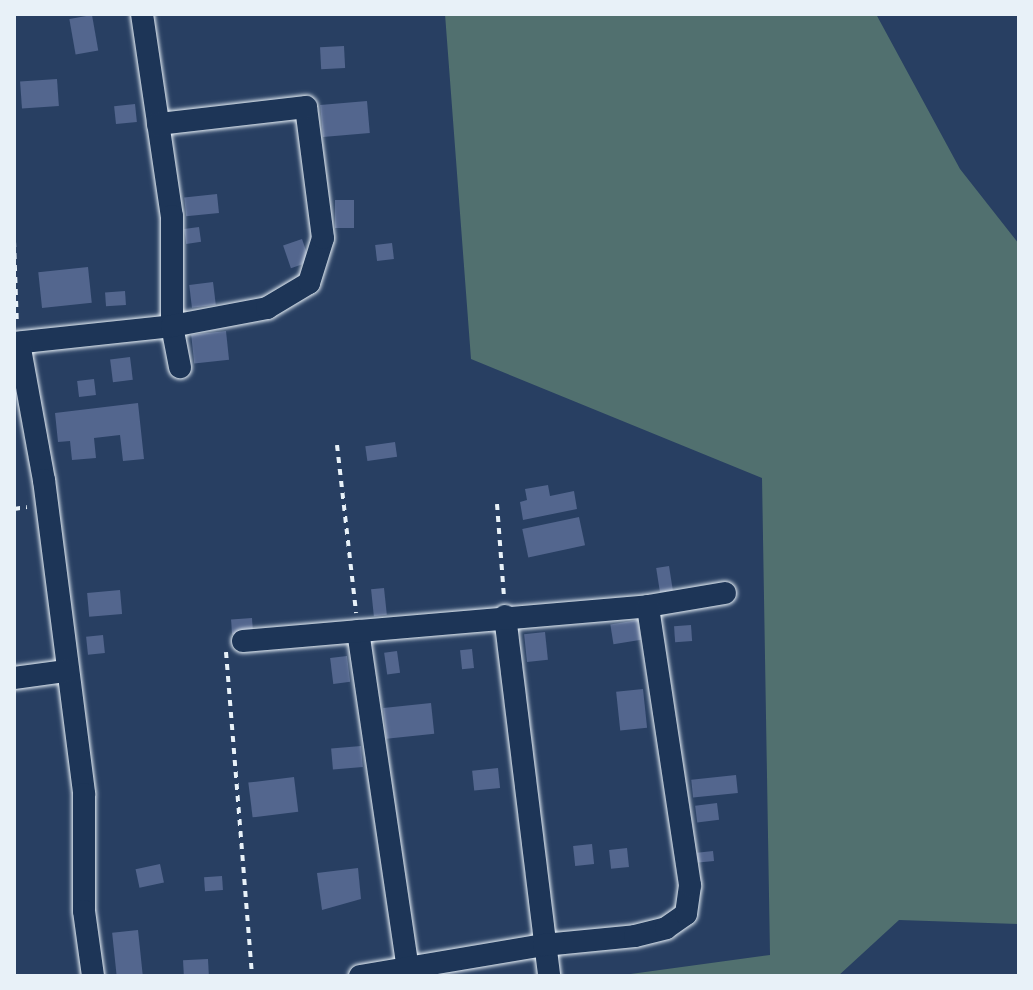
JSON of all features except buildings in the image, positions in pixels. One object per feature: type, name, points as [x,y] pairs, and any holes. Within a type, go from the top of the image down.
[{"type":"street","points":[[142,14],[172,216],[172,326],[180,367]]},
{"type":"street","points":[[93,976],[84,911],[84,794],[65,671],[44,480],[16,343],[172,326],[267,308],[309,283],[323,238],[306,107],[158,124]]},
{"type":"street","points":[[243,641],[648,606],[725,593]]},
{"type":"street","points":[[360,976],[409,973],[544,945],[648,933],[676,923],[689,908],[665,697],[648,606]]},
{"type":"street","points":[[505,616],[549,976]]},
{"type":"street","points":[[358,631],[409,973]]},
{"type":"street","points":[[14,678],[65,671]]},
{"type":"path","points":[[14,241],[16,343]]},
{"type":"path","points":[[337,445],[358,631]]},
{"type":"path","points":[[497,504],[505,616]]},
{"type":"path","points":[[243,641],[228,646],[225,666],[252,976]]},
{"type":"green space","points":[[445,14],[876,14],[960,169],[1019,244],[1019,924],[899,920],[838,976],[616,976],[770,955],[762,478],[471,359]]}]
